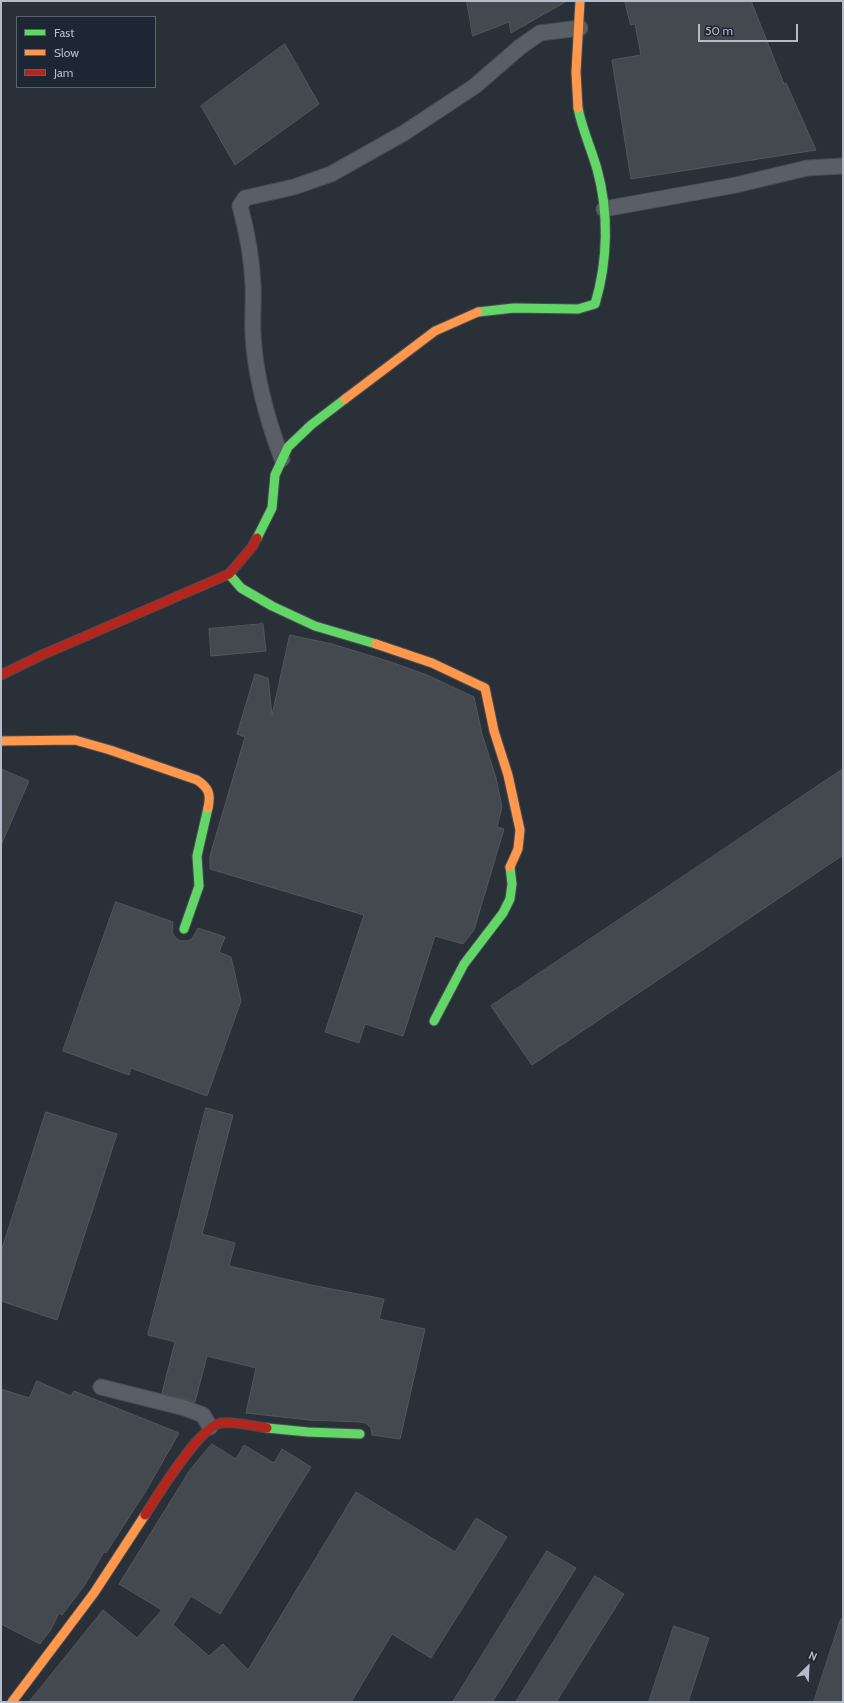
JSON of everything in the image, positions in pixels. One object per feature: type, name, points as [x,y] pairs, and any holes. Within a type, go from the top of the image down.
[{"type":"street","points":[[1,675],[99,630],[195,590],[229,574],[252,547],[272,508],[274,475],[288,447],[311,425],[435,331],[480,311],[514,308],[578,309],[595,304],[600,292],[604,258],[604,209],[597,169],[580,120],[576,94],[580,1]]},
{"type":"street","points":[[282,459],[270,427],[257,370],[253,334],[253,285],[246,228],[240,206],[245,198],[294,188],[331,174],[404,133],[475,86],[520,47],[540,32],[580,28]]},
{"type":"street","points":[[604,209],[736,185],[807,168],[843,166]]},
{"type":"street","points":[[229,574],[241,588],[272,606],[315,626],[392,649],[425,661],[485,688],[494,730],[508,775],[520,830],[518,849],[510,867],[512,884],[510,899],[503,913],[464,964],[434,1021]]},
{"type":"street","points":[[1,741],[75,740],[110,750],[197,780],[206,786],[210,798],[197,856],[199,886],[184,929]]},
{"type":"street","points":[[101,1387],[185,1408],[203,1415],[210,1427]]},
{"type":"street","points":[[12,1702],[94,1593],[180,1462],[210,1427],[221,1423],[308,1432],[360,1434]]},
{"type":"building","points":[[467,1],[567,1],[511,33],[509,22],[473,36]]},
{"type":"building","points":[[625,1],[751,1],[784,84],[786,83],[816,150],[631,179],[612,60],[641,55],[635,24],[631,25]]},
{"type":"building","points":[[285,44],[319,104],[235,165],[201,106]]},
{"type":"building","points":[[263,624],[266,651],[211,656],[209,629]]},
{"type":"building","points":[[290,635],[332,644],[388,661],[427,675],[474,697],[482,734],[496,778],[502,807],[497,827],[504,829],[474,930],[463,944],[435,936],[403,1036],[365,1024],[359,1043],[325,1032],[364,915],[210,869],[210,856],[245,737],[237,734],[255,674],[268,678],[272,715]]},
{"type":"building","points":[[1,769],[29,781],[1,845]]},
{"type":"building","points":[[843,769],[843,855],[532,1065],[491,1006]]},
{"type":"building","points":[[116,902],[173,922],[172,932],[180,941],[192,939],[198,928],[225,937],[219,952],[231,957],[241,1001],[207,1096],[131,1068],[129,1075],[63,1051]]},
{"type":"building","points":[[206,1108],[233,1115],[202,1234],[235,1243],[229,1266],[311,1285],[384,1299],[379,1319],[425,1329],[400,1439],[372,1435],[371,1428],[366,1423],[309,1420],[246,1413],[256,1368],[207,1356],[195,1402],[162,1393],[175,1342],[148,1335]]},
{"type":"building","points":[[46,1112],[117,1134],[57,1320],[1,1301],[1,1252]]},
{"type":"building","points":[[37,1381],[71,1396],[74,1391],[179,1433],[147,1489],[106,1553],[104,1552],[84,1586],[62,1615],[59,1613],[51,1629],[40,1644],[1,1624],[1,1389],[29,1398]]},
{"type":"building","points":[[212,1444],[236,1459],[244,1445],[274,1463],[282,1449],[311,1467],[220,1614],[191,1596],[173,1625],[209,1656],[223,1644],[248,1670],[356,1492],[455,1552],[476,1518],[507,1537],[431,1658],[392,1634],[351,1702],[29,1702],[103,1610],[137,1638],[162,1610],[119,1584],[190,1470]]},
{"type":"building","points":[[547,1551],[576,1568],[492,1702],[453,1702]]},
{"type":"building","points":[[595,1576],[624,1594],[556,1702],[516,1702]]},
{"type":"building","points":[[841,1619],[843,1619],[843,1702],[814,1702]]},
{"type":"building","points":[[674,1626],[709,1638],[688,1702],[649,1702]]},
{"type":"traffic: fast","points":[[478,312],[514,308],[578,309],[595,304],[605,254],[604,202],[597,169],[578,108]]},
{"type":"traffic: fast","points":[[257,538],[272,508],[275,475],[288,447],[311,425],[345,399]]},
{"type":"traffic: fast","points":[[229,574],[241,588],[272,606],[315,626],[376,644]]},
{"type":"traffic: fast","points":[[184,929],[199,886],[197,856],[208,808]]},
{"type":"traffic: fast","points":[[434,1021],[464,964],[503,913],[510,899],[512,884],[510,867]]},
{"type":"traffic: fast","points":[[267,1428],[308,1432],[360,1434]]},
{"type":"traffic: slow","points":[[578,108],[576,72],[580,1]]},
{"type":"traffic: slow","points":[[345,399],[435,331],[478,312]]},
{"type":"traffic: slow","points":[[376,644],[432,663],[485,688],[494,731],[508,775],[520,830],[518,849],[510,867]]},
{"type":"traffic: slow","points":[[1,741],[75,740],[110,750],[197,780],[207,789],[209,795],[208,808]]},
{"type":"traffic: slow","points":[[12,1702],[94,1593],[145,1515]]},
{"type":"traffic: jam","points":[[1,675],[42,655],[229,574],[252,547],[257,538]]},
{"type":"traffic: jam","points":[[145,1515],[180,1463],[202,1436],[212,1427],[221,1423],[231,1423],[267,1428]]}]
